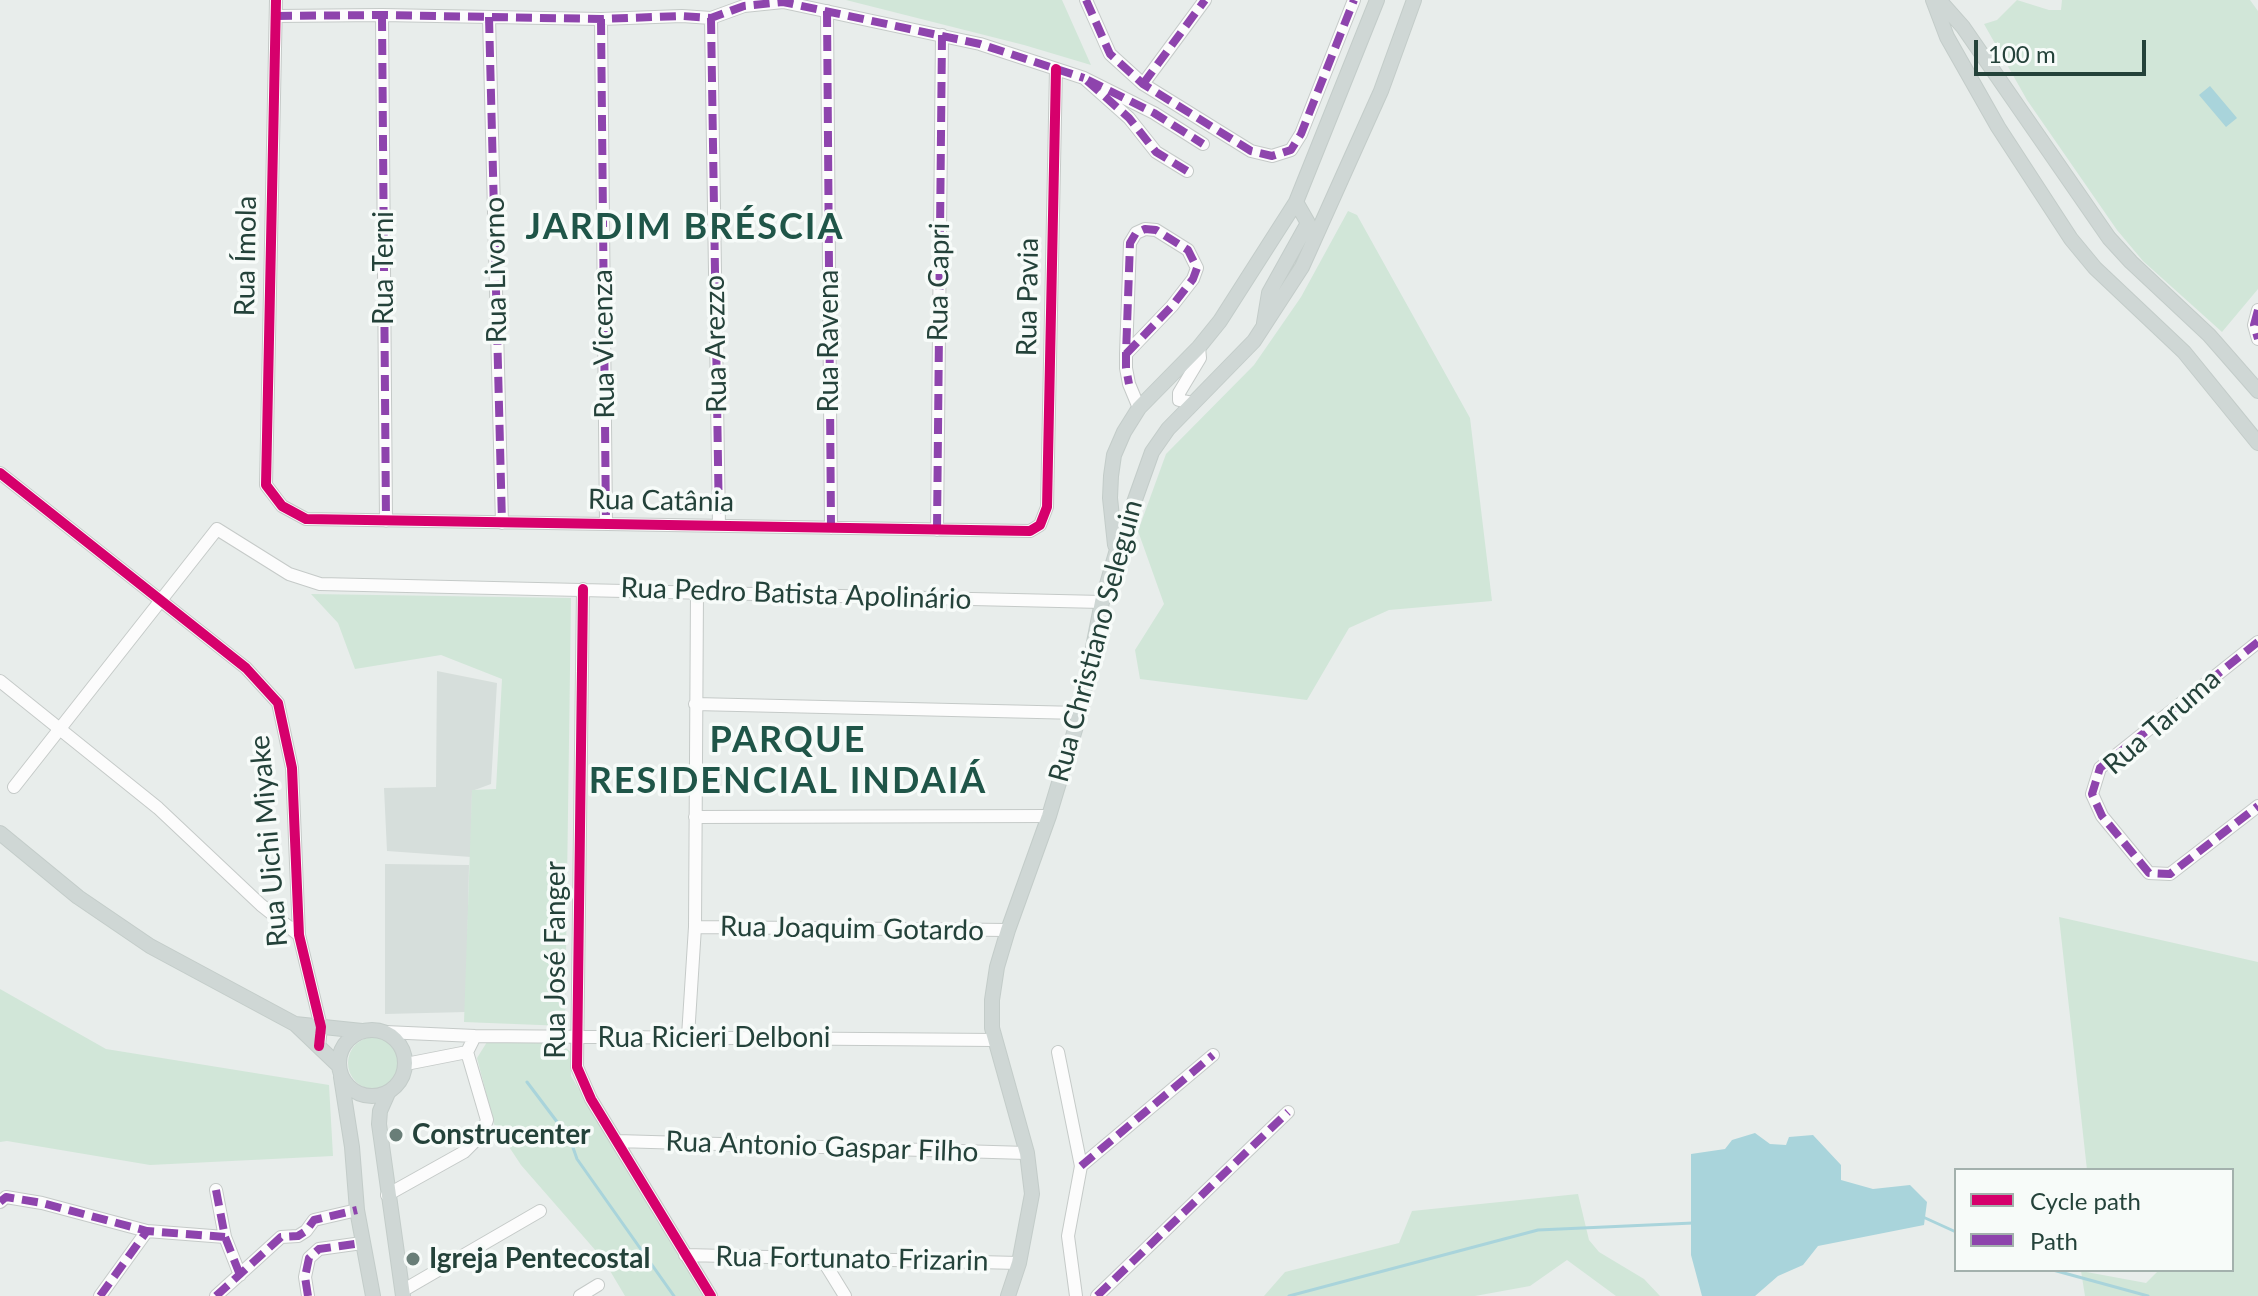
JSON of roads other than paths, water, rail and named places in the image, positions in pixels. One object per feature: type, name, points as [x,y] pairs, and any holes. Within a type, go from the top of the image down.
[{"type":"main road","points":[[1116,553],[1110,498],[1111,476],[1114,455],[1124,432],[1139,408],[1199,347],[1253,272],[1296,202],[1377,0]]},
{"type":"main road","name":"Rua Christiano Seleguin","points":[[1008,1296],[1019,1263],[1032,1194],[1027,1153],[992,1028],[992,1000],[997,967],[1008,930],[1049,816],[1080,713],[1102,602],[1116,553],[1152,452],[1193,403],[1254,341],[1314,245],[1381,91],[1414,0]]},
{"type":"main road","points":[[1936,0],[1963,27],[2109,238],[2209,335],[2258,391]]},
{"type":"main road","points":[[1936,0],[1947,37],[1998,127],[2071,239],[2095,268],[2184,352],[2258,443]]},
{"type":"main road","points":[[1263,327],[1269,293],[1308,223],[1296,202]]},
{"type":"main road","points":[[0,833],[78,897],[150,946],[295,1024],[319,1046],[356,1093],[367,1097],[388,1093]]},
{"type":"main road","points":[[295,1024],[385,1032],[401,1046],[406,1064],[403,1077],[388,1093],[380,1111],[379,1124],[403,1294]]},
{"type":"main road","points":[[363,1031],[345,1044],[340,1071],[352,1147],[357,1210],[373,1296]]},
{"type":"street","name":"Rua Ímola","points":[[276,0],[266,485],[282,506]]},
{"type":"street","points":[[1086,0],[1110,54],[1143,84],[1251,151],[1272,156],[1291,150],[1301,134],[1354,0]]},
{"type":"street","points":[[1143,84],[1205,0]]},
{"type":"street","points":[[276,16],[711,18],[742,3],[783,2],[980,44],[1084,78],[1154,113],[1203,144]]},
{"type":"street","name":"Rua Ravena","points":[[827,11],[831,528]]},
{"type":"street","name":"Rua Terni","points":[[382,15],[386,521]]},
{"type":"street","name":"Rua Livorno","points":[[489,17],[502,523]]},
{"type":"street","name":"Rua Arezzo","points":[[711,18],[719,526]]},
{"type":"street","name":"Rua Vicenza","points":[[601,19],[606,524]]},
{"type":"street","name":"Rua Capri","points":[[937,530],[942,35]]},
{"type":"street","name":"Rua Pavia","points":[[1040,525],[1047,507],[1049,461],[1056,69]]},
{"type":"street","points":[[1084,78],[1129,118],[1156,152],[1187,171]]},
{"type":"street","points":[[1126,354],[1193,279],[1197,268],[1188,250],[1156,230],[1145,229],[1136,233],[1130,243],[1126,354],[1129,384],[1139,408]]},
{"type":"street","points":[[2258,310],[2254,325],[2258,339]]},
{"type":"street","points":[[1127,321],[1146,325],[1157,322]]},
{"type":"street","points":[[1193,403],[1179,400],[1179,393],[1200,358],[1199,347]]},
{"type":"street","name":"Rua Uichi Miyake","points":[[0,473],[246,668],[278,703],[292,768],[299,935],[321,1027],[319,1046]]},
{"type":"street","name":"Rua Catânia","points":[[282,506],[306,519],[1030,531],[1040,525]]},
{"type":"street","name":"Rua Pedro Batista Apolinário","points":[[160,599],[217,529],[289,574],[320,584],[1102,602]]},
{"type":"street","name":"Rua José Fanger","points":[[583,589],[577,1067],[591,1099],[711,1296]]},
{"type":"street","points":[[688,1036],[695,927],[697,592]]},
{"type":"street","points":[[14,787],[160,599]]},
{"type":"street","name":"Rua Taruma","points":[[2258,642],[2100,768],[2092,794],[2102,816],[2149,873],[2170,874],[2258,806]]},
{"type":"street","points":[[0,681],[158,808],[261,905],[299,935]]},
{"type":"street","points":[[695,704],[1080,713]]},
{"type":"street","points":[[695,817],[1049,816]]},
{"type":"street","name":"Rua Joaquim Gotardo","points":[[695,927],[1008,930]]},
{"type":"street","name":"Rua Ricieri Delboni","points":[[385,1032],[475,1036],[995,1040]]},
{"type":"street","points":[[387,1195],[464,1152],[482,1134],[487,1120],[467,1052],[475,1036]]},
{"type":"street","points":[[406,1064],[467,1052]]},
{"type":"street","points":[[1058,1052],[1081,1166],[1068,1236],[1076,1296]]},
{"type":"street","points":[[1081,1166],[1213,1055]]},
{"type":"street","points":[[1097,1296],[1288,1112]]},
{"type":"street","name":"Rua Antonio Gaspar Filho","points":[[617,1141],[1027,1153]]},
{"type":"street","points":[[216,1190],[225,1237],[240,1275]]},
{"type":"street","points":[[0,1202],[6,1197],[42,1203],[147,1231],[225,1237]]},
{"type":"street","points":[[216,1296],[281,1237],[298,1236],[314,1220],[357,1210]]},
{"type":"street","points":[[403,1294],[540,1211]]},
{"type":"street","points":[[100,1296],[147,1231]]},
{"type":"street","points":[[308,1296],[305,1277],[309,1258],[319,1249],[362,1243]]},
{"type":"street","name":"Rua Fortunato Frizarin","points":[[685,1255],[1019,1263]]},
{"type":"street","points":[[821,1257],[845,1296]]},
{"type":"street","points":[[580,1296],[598,1285]]},
{"type":"water","points":[[2210,86],[2237,118],[2226,127],[2199,95]]},
{"type":"water","points":[[1755,1133],[1770,1144],[1786,1145],[1789,1137],[1813,1135],[1841,1165],[1841,1180],[1873,1189],[1910,1185],[1927,1202],[1924,1225],[1818,1246],[1803,1265],[1778,1276],[1755,1296],[1702,1296],[1691,1255],[1691,1154],[1725,1149],[1732,1140]]},
{"type":"waterway","points":[[527,1082],[570,1139],[577,1159],[674,1296]]},
{"type":"waterway","points":[[1923,1217],[1954,1231]]},
{"type":"waterway","points":[[1289,1296],[1538,1230],[1693,1223]]},
{"type":"waterway","points":[[2060,1272],[2148,1296]]},
{"type":"place","name":"Construcenter","points":[[396,1135]]},
{"type":"place","name":"Igreja Pentecostal","points":[[413,1259]]},
{"type":"district","name":"JARDIM BRÉSCIA","points":[[685,227]]},
{"type":"district","name":"PARQUE RESIDENCIAL INDAIÁ","points":[[788,760]]}]
